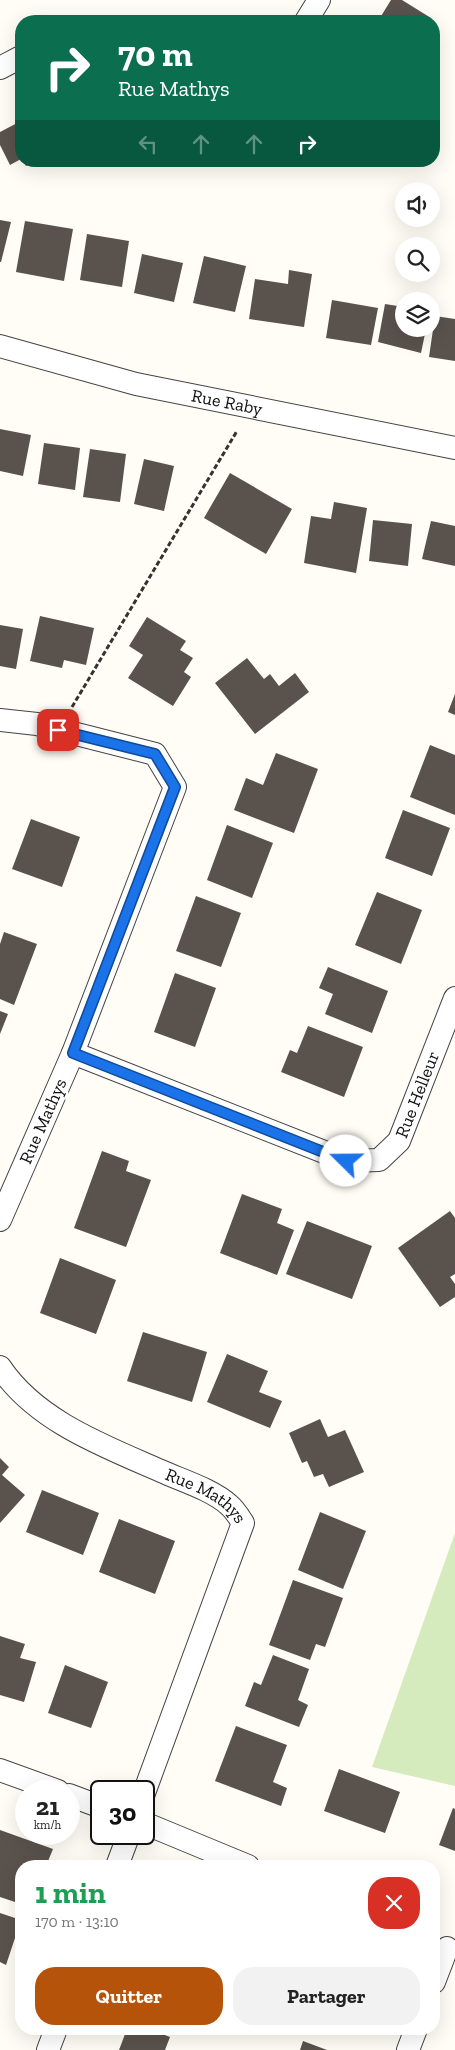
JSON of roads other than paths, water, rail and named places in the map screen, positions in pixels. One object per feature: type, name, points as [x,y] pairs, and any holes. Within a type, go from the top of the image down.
[{"type":"street","points":[[310,15],[319,0]]},
{"type":"street","points":[[0,68],[15,60]]},
{"type":"street","name":"Rue Raby","points":[[0,346],[136,384],[455,448]]},
{"type":"street","name":"Rue Mathys","points":[[0,720],[36,724],[155,754],[175,787],[73,1053],[0,1220]]},
{"type":"street","name":"Rue Helleur","points":[[73,1053],[346,1161],[379,1160],[399,1141],[455,998]]},
{"type":"street","name":"Rue Mathys","points":[[0,1367],[8,1380],[51,1419],[198,1487],[229,1504],[243,1523],[149,1780]]},
{"type":"street","points":[[0,1770],[28,1780]]},
{"type":"street","points":[[155,1828],[233,1860]]},
{"type":"street","points":[[119,1860],[125,1845]]},
{"type":"street","points":[[440,1963],[445,1947]]},
{"type":"street","points":[[48,2050],[54,2035]]},
{"type":"street","points":[[408,2050],[414,2035]]}]
